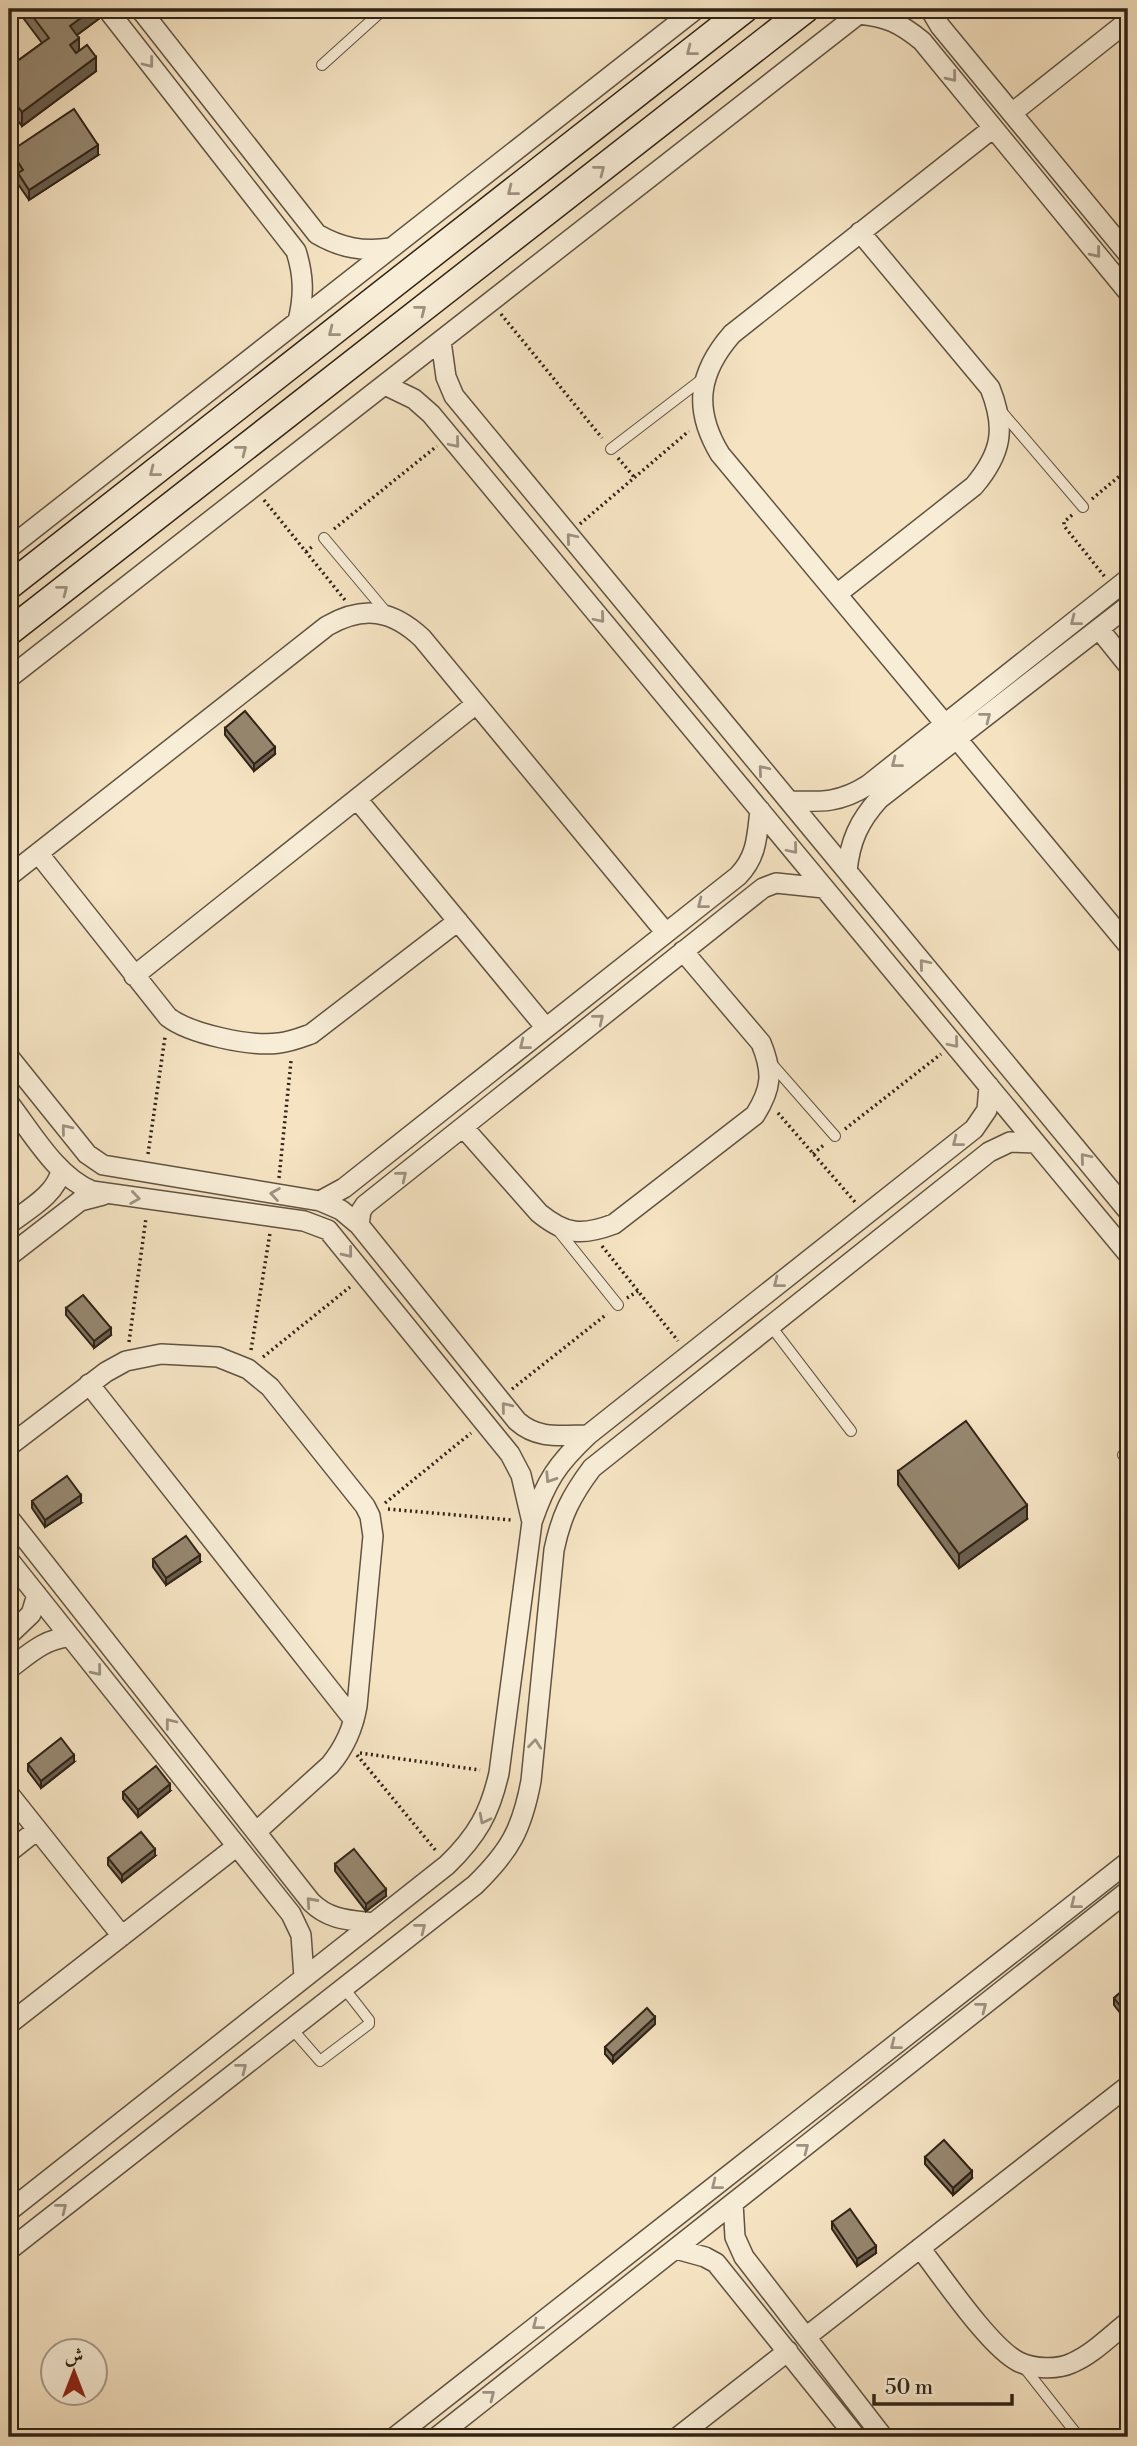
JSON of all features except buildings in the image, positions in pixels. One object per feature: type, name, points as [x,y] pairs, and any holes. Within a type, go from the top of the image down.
[{"type":"street","points":[[107,9],[296,251],[302,268],[303,286],[298,321]]},
{"type":"street","points":[[141,9],[317,234],[334,244],[363,250],[392,248]]},
{"type":"street","points":[[9,548],[696,9]]},
{"type":"street","points":[[9,586],[745,9]]},
{"type":"street","points":[[9,632],[806,9]]},
{"type":"street","points":[[9,678],[862,11],[904,26],[922,41],[1128,292]]},
{"type":"street","points":[[922,41],[935,17],[1128,253]]},
{"type":"street","points":[[1012,113],[1128,21]]},
{"type":"street","points":[[993,128],[732,334],[715,353],[705,376],[702,397],[704,418],[710,437],[720,454],[1128,945]]},
{"type":"street","points":[[264,209],[284,193]]},
{"type":"street","points":[[837,594],[974,486],[988,469],[997,450],[1000,429],[998,408],[990,388],[860,232]]},
{"type":"street","points":[[441,341],[446,377],[454,396],[1128,1211]]},
{"type":"street","points":[[385,385],[414,399],[450,436],[1128,1254]]},
{"type":"street","points":[[431,414],[454,396]]},
{"type":"street","points":[[951,732],[1121,584]]},
{"type":"street","points":[[789,801],[835,801],[874,792],[951,732],[1128,606]]},
{"type":"street","points":[[9,876],[327,626],[341,618],[373,613],[389,615],[407,624],[422,638],[666,933]]},
{"type":"street","points":[[1099,629],[1128,665]]},
{"type":"street","points":[[134,976],[476,704]]},
{"type":"street","points":[[847,871],[855,832],[866,814],[874,792]]},
{"type":"street","points":[[357,799],[546,1028]]},
{"type":"street","points":[[320,1201],[344,1188],[738,876],[748,866],[754,853],[760,810]]},
{"type":"street","points":[[38,853],[168,1017],[179,1026],[206,1034],[257,1043],[275,1044],[311,1034],[458,921]]},
{"type":"street","points":[[738,876],[752,896]]},
{"type":"street","points":[[359,1225],[361,1211],[365,1205],[763,888],[776,883],[824,888]]},
{"type":"street","points":[[463,1126],[539,1213],[554,1225],[572,1231],[591,1232],[614,1224],[755,1115],[765,1099],[770,1080],[768,1060],[761,1043],[684,951]]},
{"type":"street","points":[[925,1009],[946,991]]},
{"type":"street","points":[[9,1058],[87,1154],[103,1165],[320,1201],[341,1210],[359,1225],[517,1421],[536,1434],[588,1435]]},
{"type":"street","points":[[9,2211],[447,1865],[467,1846],[482,1824],[493,1799],[499,1773],[531,1522],[543,1489],[562,1459],[688,1354],[974,1129],[987,1110],[989,1086]]},
{"type":"street","points":[[9,1103],[61,1170],[81,1186],[105,1194],[313,1223],[328,1230],[516,1464],[525,1486],[531,1522]]},
{"type":"street","points":[[9,2250],[475,1885],[496,1864],[514,1839],[525,1811],[531,1781],[554,1550],[561,1520],[573,1492],[592,1468],[989,1152],[1010,1142],[1036,1143]]},
{"type":"street","points":[[9,1224],[52,1190],[61,1170]]},
{"type":"street","points":[[9,1256],[80,1201],[105,1194]]},
{"type":"street","points":[[9,1446],[89,1384],[126,1361],[161,1354],[229,1360],[248,1369],[270,1387],[359,1498],[370,1516],[373,1536],[354,1720],[346,1743],[330,1765],[256,1832]]},
{"type":"street","points":[[89,1384],[354,1720]]},
{"type":"street","points":[[9,1518],[320,1911],[331,1917],[373,1923]]},
{"type":"street","points":[[9,1560],[297,1924],[303,1946],[304,1977]]},
{"type":"street","points":[[9,1635],[31,1614],[37,1595]]},
{"type":"street","points":[[9,1669],[44,1643],[70,1637]]},
{"type":"street","points":[[514,1657],[543,1660]]},
{"type":"street","points":[[9,1794],[122,1936]]},
{"type":"street","points":[[9,1852],[37,1830]]},
{"type":"street","points":[[9,2024],[237,1846]]},
{"type":"street","points":[[395,2437],[1128,1862]]},
{"type":"street","points":[[437,2437],[1128,1891]]},
{"type":"street","points":[[927,2020],[943,2038]]},
{"type":"street","points":[[806,2337],[1128,2086]]},
{"type":"street","points":[[733,2203],[735,2237],[744,2258],[883,2437]]},
{"type":"street","points":[[920,2248],[999,2348],[1020,2363],[1045,2369],[1070,2365],[1128,2322]]},
{"type":"street","points":[[676,2249],[716,2263],[856,2437]]},
{"type":"street","points":[[725,2273],[744,2258]]},
{"type":"street","points":[[678,2437],[788,2351]]},
{"type":"lane","points":[[322,65],[384,9]]},
{"type":"lane","points":[[611,449],[705,376]]},
{"type":"lane","points":[[998,408],[1083,507]]},
{"type":"lane","points":[[324,538],[389,615]]},
{"type":"lane","points":[[768,1060],[835,1136]]},
{"type":"lane","points":[[554,1225],[618,1305]]},
{"type":"lane","points":[[770,1325],[851,1431]]},
{"type":"lane","points":[[292,2029],[320,2061],[369,2024],[369,2020],[344,1988]]},
{"type":"lane","points":[[1020,2363],[1079,2437]]},
{"type":"path","points":[[491,302],[635,478]]},
{"type":"path","points":[[568,535],[704,418]]},
{"type":"path","points":[[306,552],[450,436]]},
{"type":"path","points":[[1121,584],[1064,526],[1064,522],[1128,469]]},
{"type":"path","points":[[254,487],[356,614]]},
{"type":"path","points":[[145,1173],[168,1017]]},
{"type":"path","points":[[277,1194],[293,1041]]},
{"type":"path","points":[[813,1154],[954,1044]]},
{"type":"path","points":[[765,1099],[865,1215]]},
{"type":"path","points":[[126,1361],[148,1200]]},
{"type":"path","points":[[248,1369],[273,1217]]},
{"type":"path","points":[[591,1232],[688,1354]]},
{"type":"path","points":[[248,1369],[365,1274]]},
{"type":"path","points":[[499,1399],[638,1291]]},
{"type":"path","points":[[484,1423],[379,1508],[531,1522]]},
{"type":"path","points":[[447,1865],[354,1752],[499,1773]]}]
